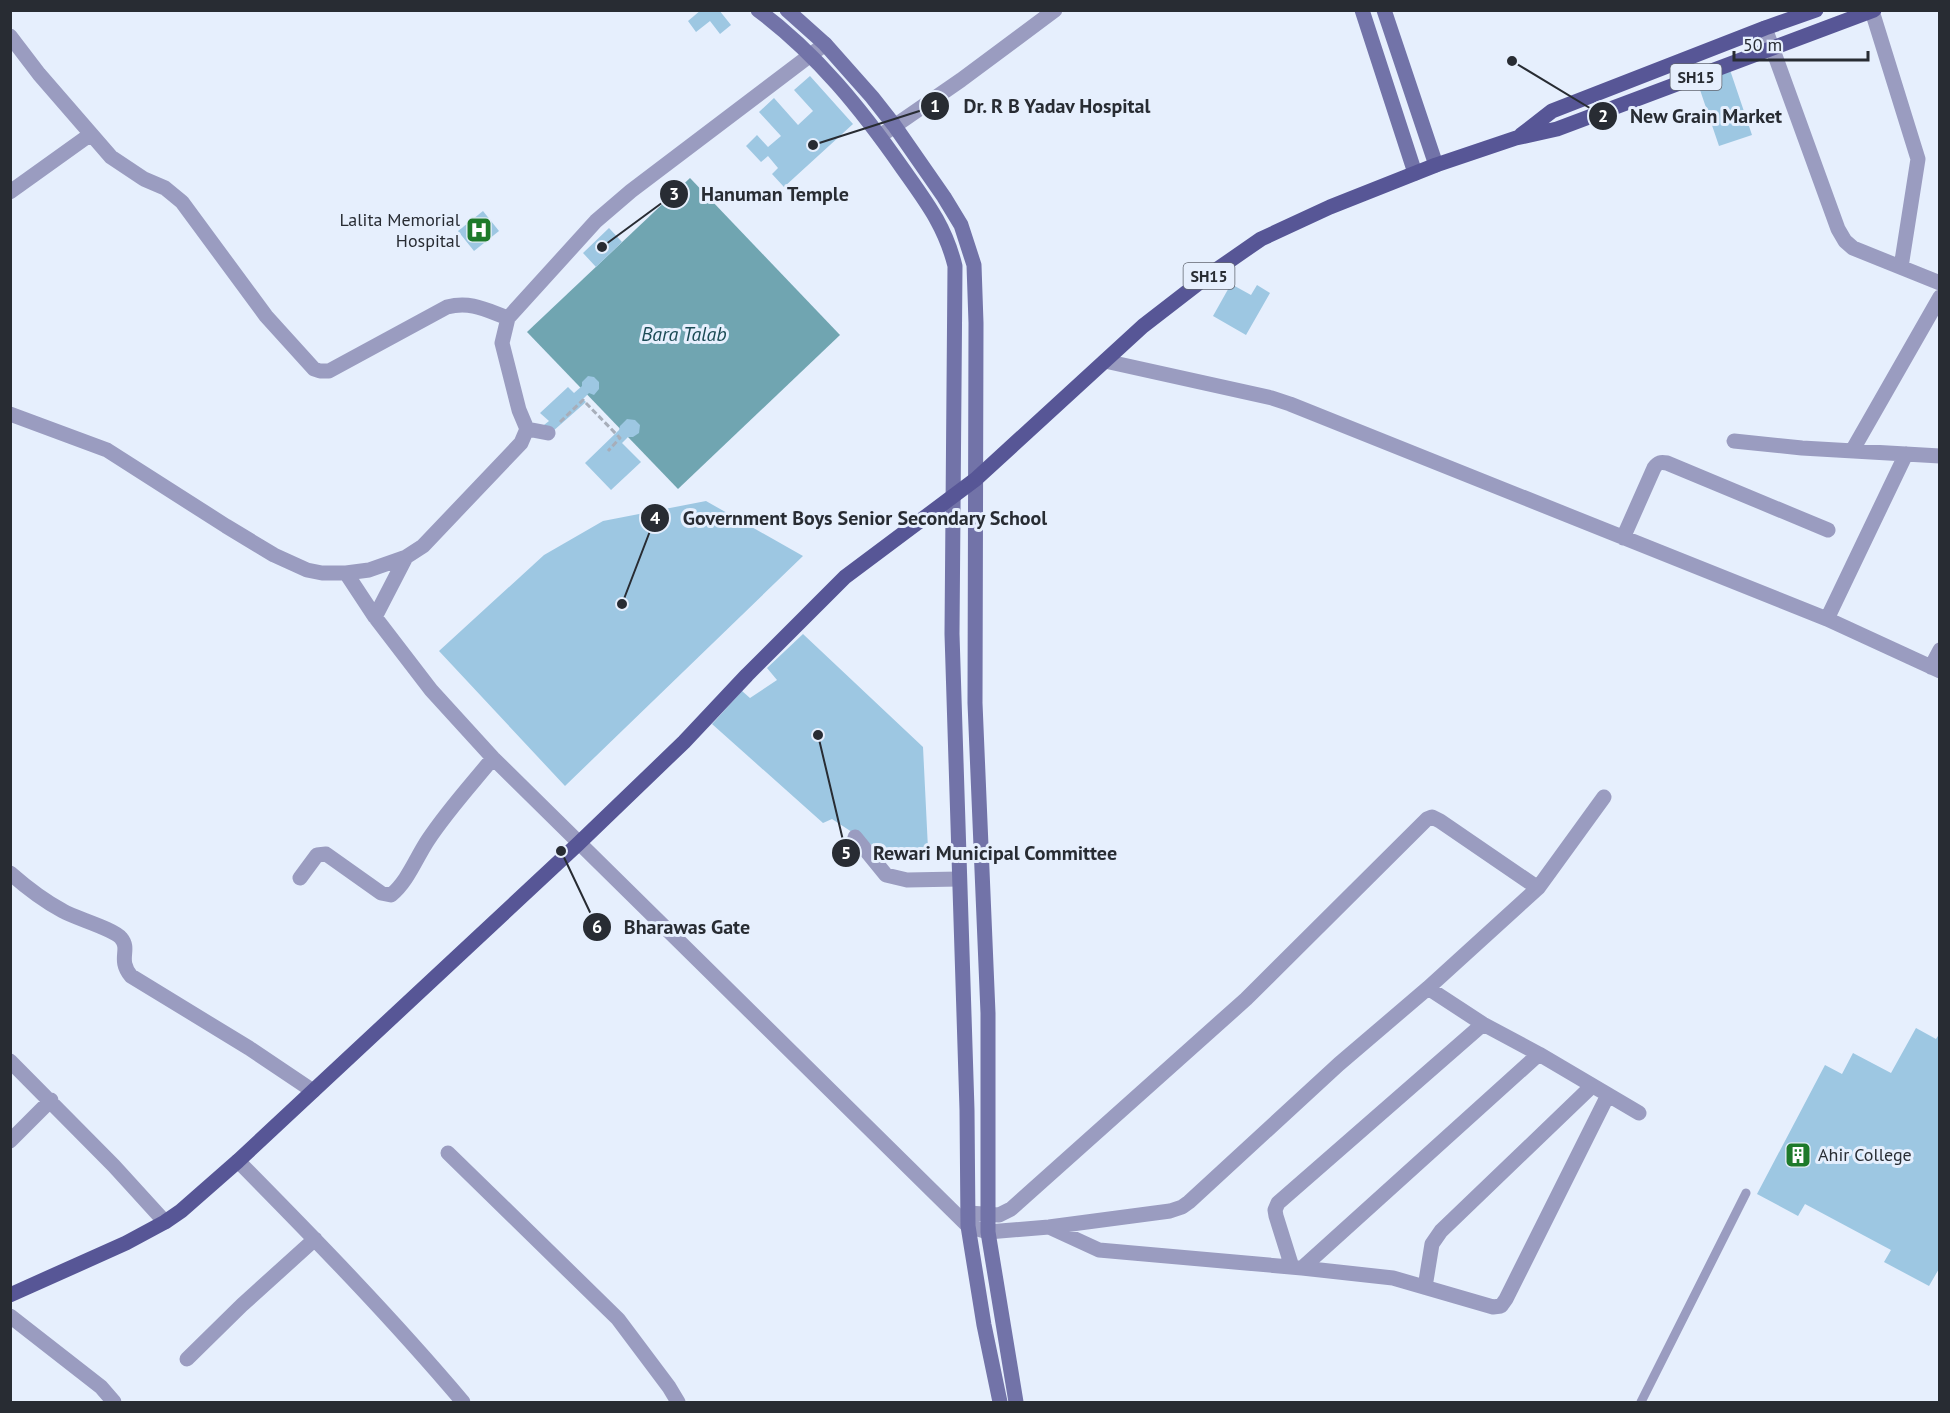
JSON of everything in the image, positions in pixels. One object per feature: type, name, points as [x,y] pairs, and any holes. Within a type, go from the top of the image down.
[{"type":"main road","points":[[758,10],[784,29],[855,103],[939,223],[949,243],[955,266],[952,634],[967,1110],[968,1219],[984,1325],[1000,1402]]},
{"type":"main road","points":[[787,10],[825,44],[894,125],[961,225],[974,265],[976,323],[975,703],[988,1013],[988,1232],[1016,1402]]},
{"type":"main road","points":[[1362,10],[1415,173]]},
{"type":"main road","points":[[1384,10],[1436,165]]},
{"type":"main road","name":"SH15","points":[[1516,138],[1552,111],[1816,10]]},
{"type":"main road","name":"SH15","points":[[952,496],[975,479],[1143,326],[1261,239],[1330,207],[1436,165],[1516,138],[1557,129],[1873,11]]},
{"type":"main road","points":[[10,1295],[126,1244],[181,1211],[238,1161],[578,844],[684,742],[747,675],[846,577],[952,496]]},
{"type":"street","points":[[880,136],[1056,10]]},
{"type":"street","points":[[1873,11],[1918,159],[1901,267]]},
{"type":"street","points":[[1765,28],[1838,229],[1845,241],[1853,248],[1940,284]]},
{"type":"street","points":[[10,36],[39,74],[118,163],[144,180],[165,188],[182,202],[266,316],[314,369],[329,371],[447,307],[458,304],[472,305],[508,318]]},
{"type":"street","points":[[10,414],[107,450],[226,526],[294,565],[322,573],[346,573],[369,570],[406,557],[423,546],[521,443],[527,429],[519,410],[502,343],[508,318],[605,214],[631,191],[825,44]]},
{"type":"street","points":[[10,192],[91,134]]},
{"type":"street","points":[[1852,451],[1940,297]]},
{"type":"street","points":[[1105,362],[1272,398],[1290,404],[1827,620],[1935,669],[1940,650]]},
{"type":"street","points":[[527,429],[548,433]]},
{"type":"street","points":[[1734,441],[1802,448],[1940,456]]},
{"type":"street","points":[[1827,620],[1906,454]]},
{"type":"street","points":[[1623,538],[1654,468],[1661,462],[1828,530]]},
{"type":"street","points":[[375,617],[406,557]]},
{"type":"street","points":[[346,573],[375,617],[431,690],[493,758],[542,805],[578,844],[968,1219],[988,1232],[1049,1227],[1170,1211],[1182,1207],[1538,888],[1604,797]]},
{"type":"street","points":[[300,878],[316,855],[321,853],[326,854],[381,894],[392,895],[399,888],[437,827],[493,758]]},
{"type":"street","points":[[968,1219],[988,1214],[999,1215],[1011,1209],[1229,1014],[1427,819],[1432,817],[1440,821],[1538,888]]},
{"type":"street","points":[[855,837],[885,874],[907,880],[959,879]]},
{"type":"street","points":[[10,873],[63,912],[120,935],[125,946],[124,964],[131,976],[249,1048],[313,1091]]},
{"type":"street","points":[[1428,988],[1483,1024],[1639,1113]]},
{"type":"street","points":[[1297,1268],[1276,1216],[1275,1210],[1278,1203],[1483,1024]]},
{"type":"street","points":[[1297,1268],[1539,1054]]},
{"type":"street","points":[[10,1061],[51,1100],[165,1222]]},
{"type":"street","points":[[1425,1287],[1432,1244],[1441,1231],[1592,1086]]},
{"type":"street","points":[[1049,1227],[1099,1250],[1394,1278],[1493,1307],[1500,1306],[1506,1299],[1608,1095]]},
{"type":"street","points":[[10,1141],[51,1100]]},
{"type":"street","points":[[448,1153],[618,1319],[678,1402]]},
{"type":"street","points":[[238,1161],[418,1349],[463,1402]]},
{"type":"street","points":[[187,1359],[315,1239]]},
{"type":"street","points":[[10,1316],[101,1387],[114,1402]]},
{"type":"lane","points":[[1641,1402],[1746,1193]]},
{"type":"path","points":[[548,433],[583,400],[620,438],[608,451]]},
{"type":"water","name":"Bara Talab","points":[[690,178],[840,335],[678,489],[527,332]]},
{"type":"building","points":[[701,10],[719,10],[731,25],[720,34],[710,21],[696,32],[688,21]]},
{"type":"building","points":[[1730,70],[1752,135],[1719,146],[1697,81]]},
{"type":"building","points":[[810,76],[853,124],[784,187],[772,174],[778,168],[768,156],[761,162],[746,146],[757,135],[768,147],[781,136],[759,112],[774,98],[798,125],[813,111],[794,90]]},
{"type":"building","points":[[483,211],[499,231],[474,251],[458,231]]},
{"type":"building","points":[[609,228],[622,242],[596,267],[583,253]]},
{"type":"building","points":[[1231,284],[1251,295],[1257,285],[1270,293],[1246,335],[1213,316]]},
{"type":"building","points":[[588,376],[594,377],[599,382],[599,389],[594,395],[589,393],[583,399],[586,402],[552,432],[544,425],[549,421],[540,413],[568,387],[574,393]]},
{"type":"building","points":[[627,419],[635,420],[640,425],[639,433],[628,437],[622,443],[641,462],[611,490],[585,463],[619,430]]},
{"type":"building","points":[[706,501],[803,556],[565,786],[439,651],[544,555],[603,521]]},
{"type":"building","points":[[803,634],[923,747],[928,849],[878,849],[832,819],[823,823],[712,724],[742,691],[750,698],[777,680],[767,668]]},
{"type":"building","name":"Ahir College","points":[[1916,1028],[1936,1039],[1940,1033],[1940,1267],[1929,1286],[1884,1262],[1891,1250],[1805,1204],[1798,1216],[1757,1194],[1825,1065],[1842,1074],[1853,1053],[1891,1073]]},
{"type":"place","name":"New Grain Market","points":[[1512,61]]},
{"type":"place","name":"Dr. R B Yadav Hospital","points":[[813,145]]},
{"type":"place","name":"Lalita Memorial Hospital","points":[[479,230]]},
{"type":"place","name":"Hanuman Temple","points":[[602,247]]},
{"type":"place","name":"Government Boys Senior Secondary School","points":[[622,604]]},
{"type":"place","name":"Rewari Municipal Committee","points":[[818,735]]},
{"type":"place","name":"Bharawas Gate","points":[[561,851]]},
{"type":"place","name":"Ahir College","points":[[1798,1155]]}]
